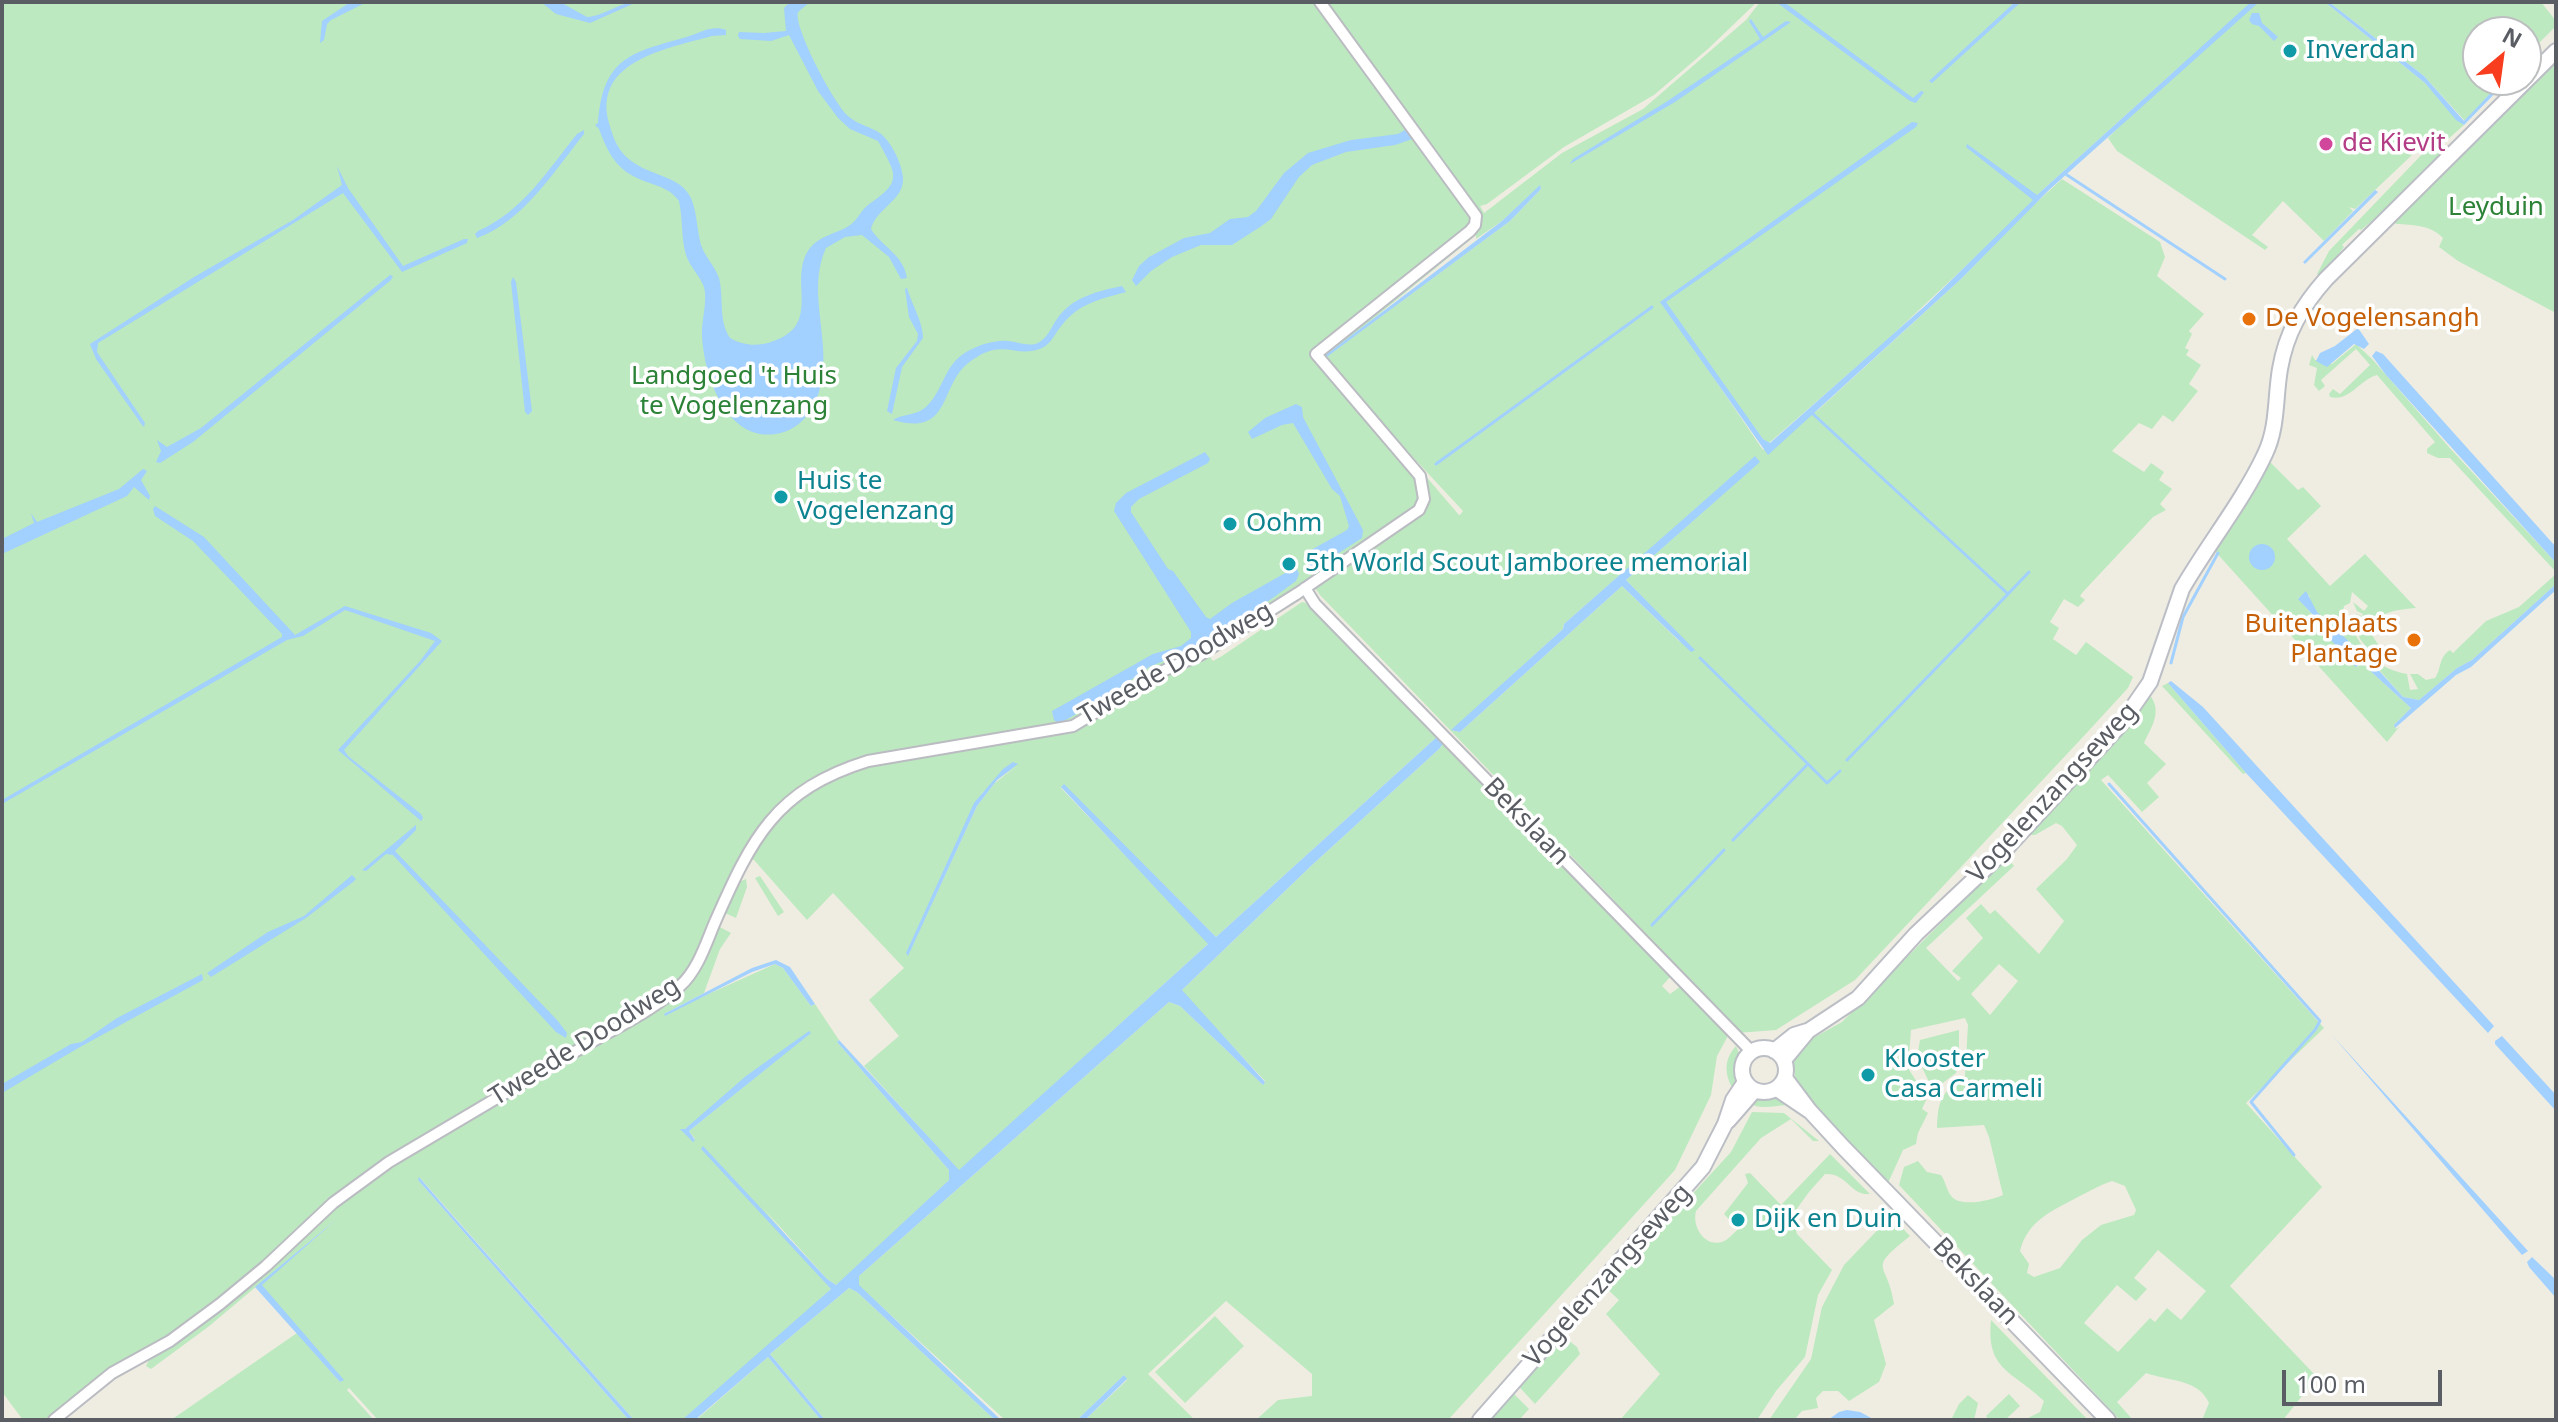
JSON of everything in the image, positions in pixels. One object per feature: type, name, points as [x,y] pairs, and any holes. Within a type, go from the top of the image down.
[{"type":"main road","name":"Vogelenzangseweg","points":[[1779,1055],[1794,1035],[1808,1031],[1858,998],[1916,934],[2004,851],[2121,724],[2152,678],[2174,605],[2182,589],[2266,453],[2274,425],[2279,370],[2299,311],[2326,279],[2556,51]]},
{"type":"main road","points":[[1761,1049],[1779,1055],[1786,1067],[1781,1083],[1768,1092],[1750,1086],[1742,1073],[1743,1063],[1752,1052],[1761,1049]]},
{"type":"main road","name":"Bekslaan","points":[[1781,1083],[2108,1420]]},
{"type":"main road","name":"Vogelenzangseweg","points":[[1480,1420],[1690,1184],[1703,1167],[1725,1124],[1733,1100],[1750,1086]]},
{"type":"street","name":"Tweede Doodweg","points":[[54,1420],[112,1373],[170,1341],[220,1304],[353,1186],[617,1028],[678,988],[695,966],[731,886],[759,837],[781,807],[800,791],[868,761],[1073,726],[1165,670],[1200,655],[1419,510],[1424,499],[1420,476],[1316,354],[1470,231],[1475,225],[1476,216],[1320,2]]},
{"type":"street","name":"Bekslaan","points":[[1305,588],[1315,604],[1752,1052]]},
{"type":"green space","name":"Landgoed 't Huis te Vogelenzang","points":[[2,2],[1757,2],[1654,95],[1564,147],[1480,206],[1484,213],[1562,153],[1643,109],[1746,20],[1760,2],[2325,2],[2425,83],[2464,125],[2447,140],[2439,135],[2431,137],[2355,209],[2349,207],[2353,211],[2324,241],[2283,201],[2252,235],[2268,247],[2265,250],[2117,151],[2108,138],[2179,67],[2037,195],[2036,203],[2062,179],[2160,242],[2165,257],[2157,276],[2204,314],[2189,331],[2192,334],[2185,348],[2189,350],[2186,355],[2201,365],[2189,384],[2198,391],[2173,422],[2163,415],[2152,429],[2139,423],[2112,451],[2144,472],[2151,463],[2164,472],[2159,480],[2172,489],[2160,504],[2166,510],[2153,517],[2082,593],[2080,596],[2085,600],[2078,607],[2064,599],[2050,622],[2059,628],[2053,639],[2076,655],[2086,642],[2133,677],[2128,688],[1855,980],[1776,1030],[1737,1033],[1736,1027],[1320,595],[1315,588],[1317,584],[1310,577],[1200,650],[1164,665],[1071,722],[867,760],[780,806],[687,973],[661,997],[386,1161],[265,1265],[169,1339],[105,1373],[44,1420],[23,1420],[2,1392]],"holes":[[[1540,186],[1541,189],[1510,221],[1330,354],[1476,235],[1476,239],[1502,221]],[[2011,228],[1961,279],[1818,410],[1763,450],[1683,333],[1769,443],[1886,341],[2002,232]],[[1370,411],[1463,511],[1459,515]],[[1755,457],[1759,462],[1626,580],[1694,650],[1679,641],[1622,586],[1460,732],[1452,730],[1563,629],[1564,624]]]},
{"type":"green space","points":[[2329,2],[2541,2],[2556,21],[2556,29],[2542,40],[2542,16],[2462,16],[2462,96],[2488,96],[2465,121],[2424,76]]},
{"type":"green space","name":"Leyduin","points":[[2556,57],[2556,313],[2458,261],[2439,247],[2443,238],[2433,230],[2396,224],[2393,220],[2423,188],[2426,191],[2431,181],[2517,96],[2542,96],[2542,71]]},
{"type":"green space","points":[[2430,146],[2446,149],[2385,210],[2342,245],[2344,247],[2321,277],[2317,274],[2329,251]]},
{"type":"green space","points":[[2356,344],[2556,563],[2556,572],[2450,458],[2438,458],[2427,453],[2435,442],[2377,375],[2349,394],[2330,397],[2333,389],[2340,394],[2370,365],[2356,349],[2321,380],[2325,386],[2319,391],[2314,385],[2317,368],[2309,365],[2312,355],[2315,360],[2332,364]]},
{"type":"green space","points":[[2270,462],[2298,490],[2303,487],[2321,506],[2287,539],[2330,586],[2365,554],[2416,608],[2387,613],[2377,621],[2372,635],[2381,649],[2373,655],[2360,639],[2352,618],[2363,614],[2357,611],[2353,602],[2364,611],[2368,606],[2352,592],[2350,603],[2344,606],[2343,611],[2366,651],[2383,665],[2407,674],[2410,690],[2418,689],[2410,674],[2418,674],[2426,680],[2435,678],[2446,653],[2450,650],[2453,653],[2486,621],[2519,607],[2556,574],[2556,584],[2472,660],[2457,668],[2419,700],[2403,697],[2373,663],[2367,668],[2411,708],[2394,725],[2396,729],[2400,726],[2387,742],[2213,549]],"holes":[[[2309,595],[2311,604],[2366,658],[2357,667],[2298,598]]]},
{"type":"green space","points":[[1302,602],[1306,603],[1439,735],[1216,937],[1063,785],[1061,788],[1209,943],[959,1171],[864,1066],[899,1036],[869,1000],[904,968],[833,893],[807,920],[749,858],[761,838],[801,793],[868,764],[1064,733],[1207,653],[1213,661]],"holes":[[[994,783],[977,806],[908,955],[982,793]]]},
{"type":"green space","points":[[2168,683],[2246,773],[2243,774],[2162,686]]},
{"type":"green space","points":[[2149,694],[2156,712],[2144,743],[2166,764],[2147,783],[2159,797],[2142,812],[2108,775],[2101,780],[2324,1028],[2246,1103],[2322,1187],[2230,1286],[2317,1377],[2283,1420],[2202,1420],[2209,1403],[2198,1389],[2146,1373],[2117,1402],[2133,1420],[2120,1420],[1899,1185],[1904,1167],[1918,1161],[1927,1172],[1941,1175],[1951,1196],[1958,1201],[1978,1202],[2003,1195],[1984,1125],[1937,1128],[1943,1097],[1965,1076],[1968,1025],[1965,1018],[1911,1030],[1908,1068],[1927,1098],[1922,1109],[1928,1113],[1916,1144],[1903,1150],[1888,1183],[1818,1111],[1796,1083],[1793,1059],[1804,1043],[1842,1022],[2007,857],[2014,866],[1926,948],[1958,981],[1961,978],[1952,971],[1983,938],[1966,918],[1981,904],[1990,914],[1995,910],[2039,954],[2064,921],[2036,889],[2077,845],[2056,823],[2035,835],[2026,835],[2081,778]],"holes":[[[1999,964],[2018,981],[1990,1015],[1971,994]],[[2112,1181],[2125,1186],[2136,1210],[2134,1215],[2101,1225],[2082,1240],[2060,1268],[2034,1277],[2027,1273],[2029,1264],[2020,1251],[2035,1224],[2059,1207]],[[2158,1250],[2206,1291],[2181,1320],[2167,1308],[2155,1322],[2150,1318],[2118,1352],[2084,1323],[2117,1285],[2136,1301],[2147,1289],[2134,1278]]]},
{"type":"green space","points":[[1445,741],[1671,976],[1662,986],[1670,994],[1681,986],[1729,1034],[1717,1056],[1711,1095],[1675,1170],[1448,1420],[1256,1420],[1278,1400],[1312,1396],[1312,1374],[1226,1301],[1148,1374],[1195,1420],[1085,1420],[1127,1380],[1124,1375],[1077,1420],[1005,1420],[858,1285],[859,1276],[1169,1002],[1180,1006],[1263,1085],[1265,1081],[1181,991]]},
{"type":"green space","points":[[760,876],[784,912],[778,916],[755,878]]},
{"type":"green space","points":[[746,879],[747,887],[736,918],[725,913],[725,903],[734,884]]},
{"type":"green space","points":[[716,925],[731,933],[720,949],[704,993],[664,1014],[775,964],[783,968],[811,1006],[815,1004],[839,1040],[837,1042],[949,1170],[949,1180],[836,1285],[762,1207],[831,1289],[766,1350],[682,1420],[634,1420],[420,1178],[418,1180],[629,1420],[378,1420],[349,1388],[347,1390],[374,1420],[171,1420],[297,1333],[340,1382],[343,1380],[261,1285],[338,1218],[208,1327],[151,1369],[146,1366],[151,1356],[375,1176],[679,991]],"holes":[[[810,1033],[689,1131],[695,1139],[693,1141],[681,1129]]]},
{"type":"green space","points":[[1959,1030],[1956,1073],[1933,1090],[1917,1057],[1920,1040]]},
{"type":"green space","points":[[1736,1046],[1739,1053],[1739,1082],[1733,1089],[1727,1067],[1729,1056]]},
{"type":"green space","points":[[1776,1096],[1793,1105],[1764,1107],[1749,1103],[1761,1097]]},
{"type":"green space","points":[[1752,1112],[1784,1113],[1819,1141],[1813,1141],[1791,1119],[1761,1138],[1696,1211],[1697,1228],[1704,1238],[1715,1243],[1722,1242],[1738,1229],[1724,1214],[1748,1183],[1745,1174],[1750,1173],[1781,1205],[1830,1154],[1870,1194],[1858,1192],[1839,1177],[1825,1174],[1796,1210],[1793,1221],[1797,1234],[1832,1270],[1818,1295],[1805,1357],[1776,1391],[1757,1420],[1620,1420],[1660,1374],[1606,1314],[1619,1300],[1604,1286],[1621,1272],[1731,1152]]},
{"type":"green space","points":[[1891,1216],[1910,1236],[1884,1262],[1894,1304],[1874,1320],[1886,1364],[1879,1382],[1849,1401],[1838,1391],[1823,1391],[1816,1398],[1818,1408],[1802,1411],[1794,1420],[1769,1420],[1811,1359],[1822,1307],[1844,1265]]},
{"type":"green space","points":[[849,1288],[995,1420],[825,1420],[770,1354]]},
{"type":"green space","points":[[1215,1316],[1244,1346],[1185,1403],[1155,1372]]},
{"type":"green space","points":[[1991,1320],[2088,1420],[2024,1420],[2040,1412],[2044,1401],[1997,1360],[1991,1337]]},
{"type":"green space","points":[[1563,1336],[1577,1347],[1580,1354],[1535,1404],[1512,1379]]},
{"type":"green space","points":[[768,1357],[821,1420],[696,1420]]},
{"type":"green space","points":[[1506,1386],[1529,1409],[1519,1420],[1476,1420]]},
{"type":"green space","points":[[2009,1394],[2020,1406],[2005,1420],[1989,1420],[1986,1416]]},
{"type":"green space","points":[[1968,1395],[1978,1403],[1974,1420],[1951,1420],[1959,1404]]},
{"type":"water","points":[[367,2],[331,20],[320,43],[322,21],[349,3]]},
{"type":"water","points":[[541,2],[560,2],[587,17],[637,2],[590,23],[556,14]]},
{"type":"water","points":[[790,2],[810,2],[798,12],[798,20],[816,66],[842,109],[852,119],[881,134],[898,160],[902,186],[895,199],[878,215],[871,229],[897,257],[907,278],[901,279],[889,257],[862,235],[845,237],[826,248],[818,283],[823,356],[819,392],[810,411],[797,426],[784,432],[765,434],[748,430],[734,420],[714,389],[702,336],[704,287],[686,255],[679,201],[669,192],[633,176],[621,167],[595,125],[606,85],[622,62],[648,49],[705,30],[726,30],[726,35],[656,52],[623,71],[612,85],[607,102],[609,123],[616,144],[626,156],[680,185],[691,198],[701,245],[719,278],[724,324],[730,338],[745,344],[760,344],[787,334],[801,313],[801,273],[810,248],[822,238],[850,225],[865,207],[887,190],[893,177],[878,141],[850,129],[818,91],[789,35],[771,41],[740,39],[738,36],[739,32],[786,31],[784,8]]},
{"type":"water","points":[[1776,2],[1784,2],[1913,98],[1924,92],[1916,103],[1910,101]]},
{"type":"water","points":[[2015,2],[2021,2],[1932,83],[1929,81]]},
{"type":"water","points":[[2251,2],[2259,2],[2049,190],[1961,279],[1768,455],[1660,302],[1912,122],[1918,123],[1666,302],[1763,439],[1770,443],[1926,305],[2033,200],[1966,147],[1967,144],[2037,195]]},
{"type":"water","points":[[2325,2],[2424,76],[2464,121],[2488,96],[2492,96],[2464,125],[2456,120],[2425,83]]},
{"type":"water","points":[[2252,13],[2259,13],[2262,23],[2278,37],[2274,41],[2259,26],[2252,24],[2249,20]]},
{"type":"water","points":[[1751,19],[1763,37],[1786,21],[1791,22],[1675,102],[1570,164],[1573,159],[1760,39],[1749,21]]},
{"type":"water","points":[[1408,128],[1415,138],[1395,145],[1346,152],[1312,165],[1299,177],[1271,219],[1232,245],[1201,245],[1172,257],[1136,286],[1132,280],[1139,266],[1149,257],[1184,238],[1210,233],[1230,219],[1248,217],[1284,173],[1308,153],[1351,140],[1398,134]]},
{"type":"water","points":[[584,130],[537,194],[509,220],[477,238],[475,234],[478,231],[494,223],[521,201],[577,134]]},
{"type":"water","points":[[337,166],[348,188],[403,266],[464,239],[468,239],[467,243],[402,272],[343,193],[98,343],[97,352],[145,423],[144,427],[96,359],[90,344],[194,277],[293,220],[342,185]]},
{"type":"water","points":[[1540,185],[1541,189],[1510,221],[1324,359],[1502,221]]},
{"type":"water","points":[[2375,190],[2378,192],[2305,264],[2303,262]]},
{"type":"water","points":[[390,275],[393,276],[391,280],[193,442],[160,463],[156,462],[161,451],[157,440],[167,447],[201,428]]},
{"type":"water","points":[[513,277],[532,411],[528,415],[525,412],[511,282]]},
{"type":"water","points":[[1122,286],[1126,292],[1091,303],[1076,312],[1042,348],[1032,351],[999,349],[979,355],[958,374],[935,416],[925,422],[893,420],[927,406],[950,368],[963,354],[994,342],[1038,343],[1070,305],[1095,293]]},
{"type":"water","points":[[907,288],[923,338],[902,367],[892,414],[887,411],[896,368],[917,341],[918,334],[909,317]]},
{"type":"water","points":[[2358,328],[2369,344],[2364,349],[2354,344],[2327,367],[2316,361],[2320,353]]},
{"type":"water","points":[[2376,351],[2383,354],[2556,547],[2556,563],[2386,375],[2372,356]]},
{"type":"water","points":[[1296,404],[1302,407],[1303,417],[1363,530],[1362,538],[1311,571],[1304,560],[1311,550],[1349,526],[1340,496],[1332,489],[1293,423],[1252,439],[1248,432],[1265,418]]},
{"type":"water","points":[[1205,452],[1210,459],[1208,463],[1139,499],[1131,507],[1131,512],[1168,569],[1173,571],[1210,619],[1296,567],[1299,574],[1296,581],[1234,626],[1190,650],[1149,667],[1059,724],[1054,720],[1052,711],[1153,654],[1181,646],[1191,638],[1191,632],[1114,511],[1116,503],[1126,493]]},
{"type":"water","points":[[1755,456],[1760,462],[1626,580],[1695,650],[1691,652],[1622,586],[1460,732],[1451,730],[1563,629],[1564,624]]},
{"type":"water","points":[[143,469],[147,471],[141,480],[150,496],[149,500],[134,487],[127,496],[2,554],[2,539],[34,523],[31,513],[37,522],[119,489]]},
{"type":"water","points":[[155,506],[204,537],[295,635],[345,606],[431,633],[442,641],[344,750],[421,814],[421,821],[338,750],[435,641],[345,610],[303,636],[287,640],[2,804],[2,800],[282,637],[193,541],[155,516]]},
{"type":"water","points":[[2262,544],[2271,548],[2275,557],[2271,566],[2262,570],[2253,566],[2249,557],[2253,548]]},
{"type":"water","points":[[2556,584],[2556,590],[2471,667],[2456,675],[2395,728],[2394,725],[2411,708],[2367,668],[2372,663],[2403,697],[2419,700],[2457,668],[2472,660]]},
{"type":"water","points":[[2306,591],[2317,612],[2367,658],[2356,667],[2298,599]]},
{"type":"water","points":[[2171,681],[2203,707],[2494,1026],[2488,1033],[2246,773],[2168,683]]},
{"type":"water","points":[[1439,735],[1445,741],[1439,749],[1182,990],[1265,1082],[1263,1085],[1180,1006],[1169,1002],[859,1276],[859,1285],[1001,1420],[995,1420],[849,1288],[770,1354],[825,1420],[821,1420],[768,1357],[695,1420],[682,1420],[831,1289],[701,1149],[703,1146],[836,1285],[949,1180],[949,1170],[837,1042],[839,1040],[959,1170],[1208,944],[1061,787],[1064,784],[1216,937]]},
{"type":"water","points":[[1013,762],[1018,764],[997,780],[977,806],[908,956],[906,953],[974,803],[1003,769]]},
{"type":"water","points":[[416,825],[416,830],[395,851],[557,1020],[567,1033],[566,1038],[556,1032],[393,855],[386,854],[366,871],[362,870]]},
{"type":"water","points":[[352,875],[356,879],[353,882],[306,918],[211,977],[207,973],[268,932],[304,916]]},
{"type":"water","points":[[776,960],[790,967],[815,1004],[811,1006],[783,968],[775,964],[664,1014],[752,968]]},
{"type":"water","points":[[202,974],[203,980],[2,1093],[2,1084],[71,1044],[82,1042],[117,1018]]},
{"type":"water","points":[[809,1031],[811,1033],[689,1131],[695,1140],[693,1142],[680,1129],[685,1129],[746,1076]]},
{"type":"water","points":[[2332,1035],[2528,1251],[2522,1255]]},
{"type":"water","points":[[2502,1036],[2556,1095],[2556,1111],[2495,1044]]},
{"type":"water","points":[[419,1177],[634,1420],[629,1420],[418,1180]]},
{"type":"water","points":[[338,1218],[262,1285],[344,1380],[340,1382],[255,1287]]},
{"type":"water","points":[[2532,1257],[2556,1280],[2556,1298],[2529,1267],[2527,1262]]},
{"type":"water","points":[[1124,1375],[1127,1379],[1085,1420],[1077,1420]]},
{"type":"water","points":[[1847,1410],[1860,1412],[1875,1420],[1828,1420]]},
{"type":"waterway","points":[[2067,175],[2225,279]]},
{"type":"waterway","points":[[1436,464],[1652,307]]},
{"type":"waterway","points":[[1813,414],[2008,594],[1847,760]]},
{"type":"waterway","points":[[2171,663],[2183,617],[2218,553]]},
{"type":"waterway","points":[[2008,594],[2029,572]]},
{"type":"waterway","points":[[1700,658],[1808,764]]},
{"type":"waterway","points":[[1733,840],[1808,764],[1827,783],[1840,771]]},
{"type":"waterway","points":[[2109,784],[2320,1021],[2251,1102],[2294,1155]]},
{"type":"waterway","points":[[1652,925],[1724,850]]},
{"type":"place","name":"Inverdan","points":[[2290,51]]},
{"type":"place","name":"de Kievit","points":[[2326,144]]},
{"type":"place","name":"De Vogelensangh","points":[[2249,319]]},
{"type":"place","name":"Huis te Vogelenzang","points":[[781,497]]},
{"type":"place","name":"Oohm","points":[[1230,524]]},
{"type":"place","name":"5th World Scout Jamboree memorial","points":[[1289,564]]},
{"type":"place","name":"Buitenplaats Plantage","points":[[2414,640]]},
{"type":"place","name":"Klooster Casa Carmeli","points":[[1868,1075]]},
{"type":"place","name":"Dijk en Duin","points":[[1738,1220]]}]
